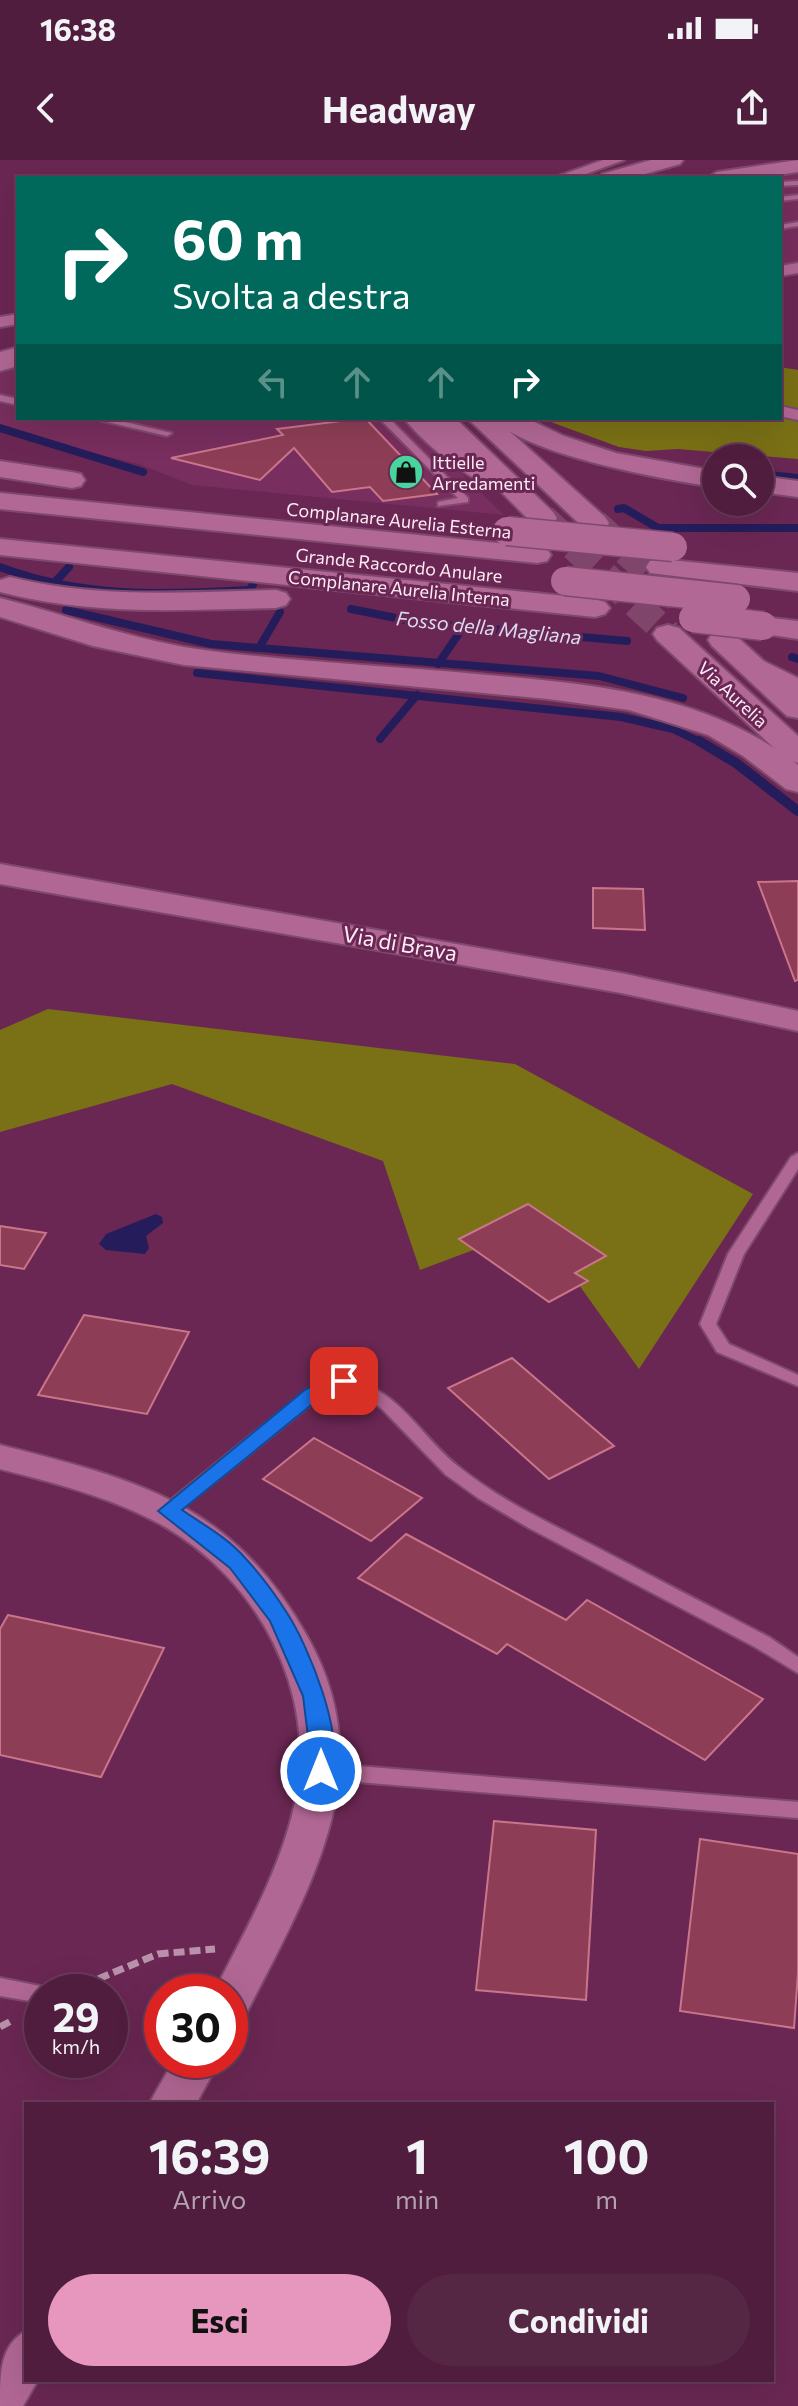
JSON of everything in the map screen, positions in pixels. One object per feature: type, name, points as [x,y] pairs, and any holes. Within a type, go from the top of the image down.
[{"type":"highway","points":[[616,176],[673,160]]},
{"type":"highway","points":[[730,176],[798,166]]},
{"type":"highway","points":[[419,420],[471,465],[510,486]]},
{"type":"highway","points":[[443,420],[543,518]]},
{"type":"highway","points":[[482,420],[595,523]]},
{"type":"highway","points":[[512,420],[581,450],[645,467],[702,477]]},
{"type":"highway","points":[[0,469],[92,482]]},
{"type":"highway","name":"Complanare Aurelia Esterna","points":[[0,482],[673,547],[706,561],[798,560]]},
{"type":"highway","points":[[774,486],[798,489]]},
{"type":"highway","points":[[233,498],[292,510]]},
{"type":"highway","name":"Grande Raccordo Anulare","points":[[0,501],[537,555],[706,561],[798,582]]},
{"type":"highway","name":"Grande Raccordo Anulare","points":[[0,525],[557,592],[736,599],[798,606]]},
{"type":"highway","name":"Complanare Aurelia Interna","points":[[0,547],[557,592],[595,608],[798,630]]},
{"type":"highway","points":[[706,561],[767,552]]},
{"type":"highway","points":[[0,583],[40,594],[101,601],[557,592]]},
{"type":"highway","points":[[0,607],[58,628],[185,657],[558,690],[630,701],[680,714],[724,731],[773,761],[798,782]]},
{"type":"highway","name":"Via Aurelia","points":[[668,634],[798,753]]},
{"type":"highway","name":"Via Aurelia","points":[[723,640],[798,709]]},
{"type":"highway","points":[[747,662],[798,691]]},
{"type":"street","points":[[566,176],[617,160]]},
{"type":"street","name":"Via di Brava","points":[[0,874],[621,983],[798,1021]]},
{"type":"street","points":[[379,939],[450,966],[798,1042]]},
{"type":"street","points":[[0,1457],[112,1487],[168,1511],[209,1537],[238,1562],[280,1618],[314,1696],[321,1732],[321,1771],[301,1858],[245,1974]]},
{"type":"street","points":[[173,2102],[187,2078]]},
{"type":"street","points":[[0,2399],[24,2357]]},
{"type":"lane","points":[[105,420],[167,433]]},
{"type":"lane","points":[[386,420],[465,500],[441,504]]},
{"type":"lane","points":[[798,1157],[736,1254],[708,1324],[723,1348],[798,1381]]},
{"type":"lane","points":[[168,1511],[313,1394],[333,1384],[356,1383],[380,1396],[444,1465],[483,1494],[762,1642],[798,1666]]},
{"type":"lane","points":[[321,1771],[798,1810]]},
{"type":"lane","points":[[0,1987],[24,1991]]},
{"type":"path","points":[[103,1974],[125,1963],[193,1948],[256,1953]]},
{"type":"shaded area","points":[[798,170],[798,265],[782,268],[782,176],[755,176]]},
{"type":"shaded area","points":[[16,362],[16,420],[407,420],[504,515],[192,485],[139,464],[54,444],[0,425],[0,366]]},
{"type":"shaded area","points":[[782,367],[798,370],[798,409],[782,405]]},
{"type":"shaded area","points":[[782,415],[798,419],[798,459],[774,457],[774,444],[702,444],[702,451],[646,451],[619,447],[545,420],[782,420]]},
{"type":"shaded area","points":[[48,1009],[515,1064],[753,1194],[639,1369],[537,1226],[420,1270],[383,1161],[172,1084],[0,1132],[0,1030]]},
{"type":"shaded area","points":[[156,1214],[162,1217],[163,1223],[146,1236],[149,1248],[145,1254],[106,1250],[99,1244],[106,1234]]},
{"type":"building","points":[[367,420],[437,494],[383,501],[370,487],[332,492],[294,448],[260,480],[171,458],[283,435],[277,429]]},
{"type":"building","points":[[798,881],[798,980],[795,981],[758,882]]},
{"type":"building","points":[[593,888],[643,889],[645,930],[593,928]]},
{"type":"building","points":[[528,1204],[606,1256],[575,1273],[588,1281],[549,1302],[459,1239]]},
{"type":"building","points":[[0,1226],[46,1233],[24,1269],[0,1265]]},
{"type":"building","points":[[84,1315],[189,1332],[147,1414],[38,1395]]},
{"type":"building","points":[[512,1358],[614,1446],[549,1479],[448,1388]]},
{"type":"building","points":[[314,1438],[422,1498],[371,1541],[263,1479]]},
{"type":"building","points":[[406,1534],[566,1620],[587,1600],[763,1699],[705,1760],[507,1644],[497,1654],[358,1578]]},
{"type":"building","points":[[8,1615],[164,1648],[101,1777],[0,1755],[0,1629]]},
{"type":"building","points":[[494,1821],[596,1830],[586,2000],[476,1990]]},
{"type":"building","points":[[700,1839],[798,1854],[798,1973],[794,2028],[680,2011]]},
{"type":"waterway","name":"Fosso della Magliana","points":[[0,428],[143,472]]},
{"type":"waterway","points":[[774,475],[798,478]]},
{"type":"waterway","points":[[618,509],[624,508],[658,528],[798,528]]},
{"type":"waterway","points":[[0,567],[54,583]]},
{"type":"waterway","points":[[54,583],[69,567]]},
{"type":"waterway","points":[[54,583],[92,589],[154,593],[249,590],[253,585]]},
{"type":"waterway","name":"Fosso della Magliana","points":[[351,609],[421,623],[464,627]]},
{"type":"waterway","points":[[66,610],[211,644],[259,648]]},
{"type":"waterway","points":[[259,648],[280,612]]},
{"type":"waterway","points":[[439,663],[464,627]]},
{"type":"waterway","name":"Fosso della Magliana","points":[[464,627],[627,641]]},
{"type":"waterway","points":[[259,648],[439,663]]},
{"type":"waterway","name":"Fosso della Magliana","points":[[792,657],[798,659]]},
{"type":"waterway","points":[[439,663],[599,676],[683,698]]},
{"type":"waterway","points":[[197,673],[416,696]]},
{"type":"waterway","points":[[380,739],[416,696]]},
{"type":"waterway","points":[[416,696],[621,717],[673,729],[702,743]]},
{"type":"waterway","points":[[699,741],[736,763],[798,811]]},
{"type":"tunnel","points":[[543,518],[668,634]]},
{"type":"tunnel","points":[[595,523],[698,617]]},
{"type":"place","name":"Ittielle Arredamenti","points":[[406,472]]},
{"type":"route","points":[[321,1771],[321,1732],[314,1696],[305,1668],[280,1618],[238,1562],[209,1537],[168,1511],[313,1394],[323,1387],[344,1381]]}]
